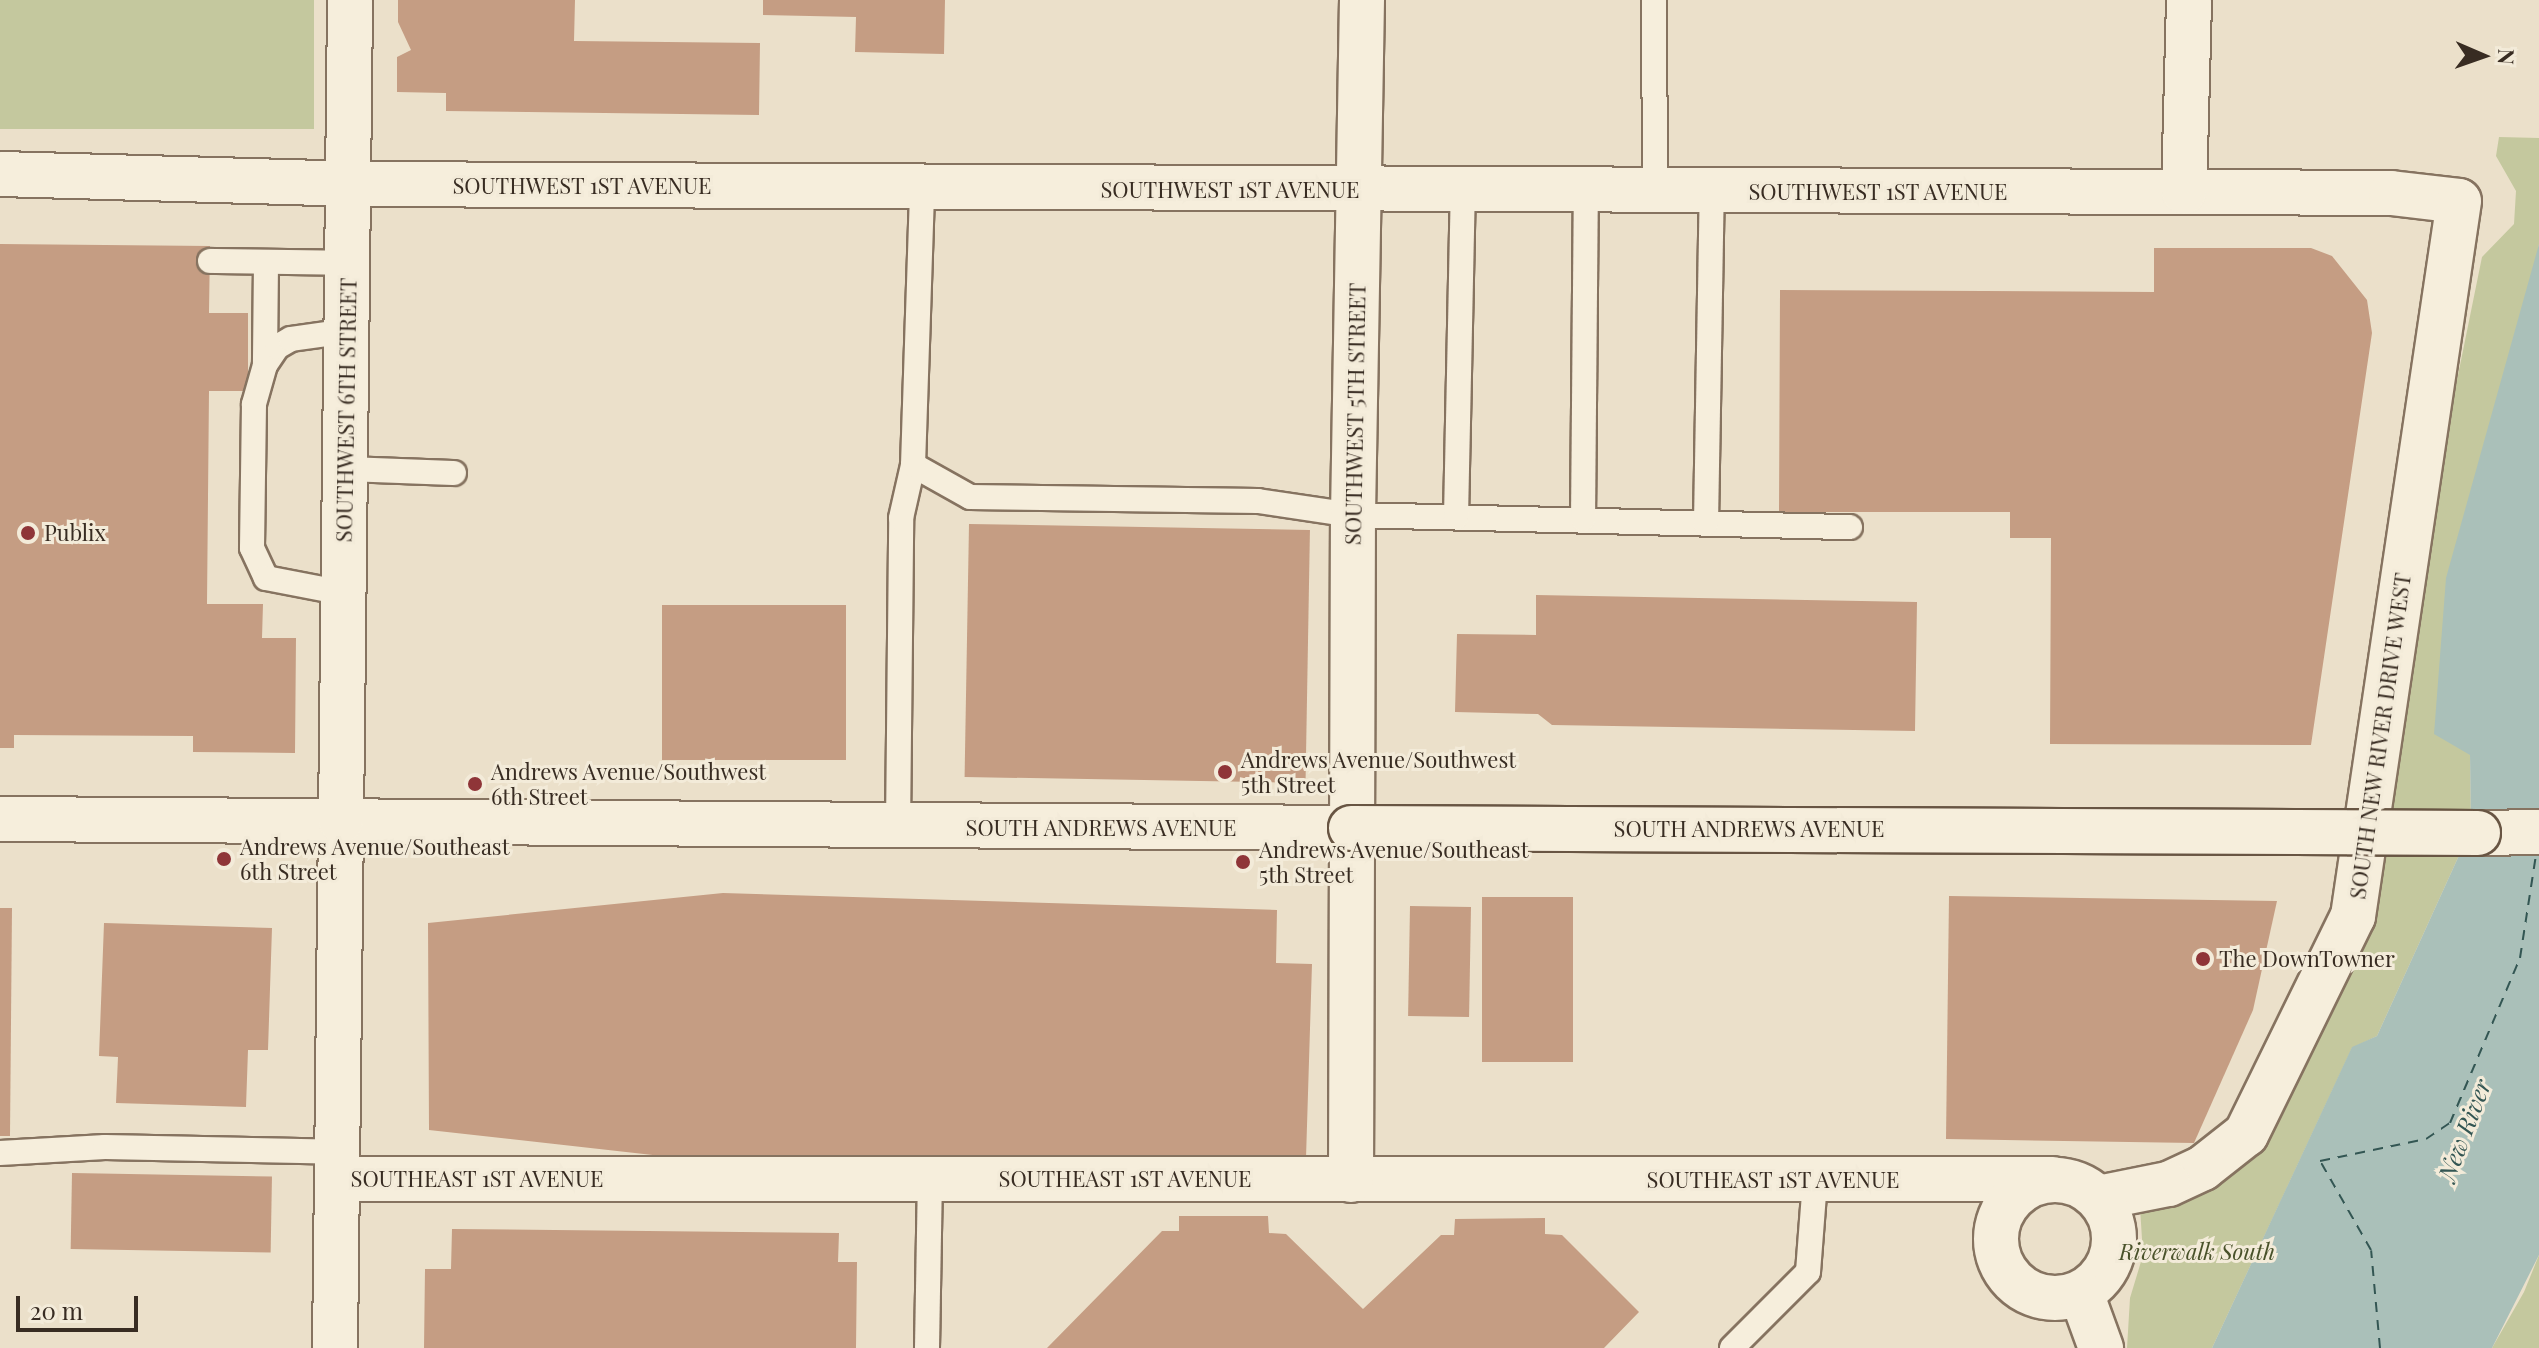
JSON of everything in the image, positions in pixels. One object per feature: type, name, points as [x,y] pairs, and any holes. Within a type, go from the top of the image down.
[{"type":"street","name":"SOUTHWEST 6TH STREET","points":[[335,1348],[350,0]]},
{"type":"street","name":"SOUTHWEST 5TH STREET","points":[[1351,1180],[1353,515],[1362,0]]},
{"type":"street","points":[[2184,192],[2189,0]]},
{"type":"street","name":"SOUTHWEST 1ST AVENUE","points":[[0,174],[349,184],[1359,191],[2391,193],[2459,201]]},
{"type":"street","name":"SOUTH NEW RIVER DRIVE WEST","points":[[2098,1198],[2168,1184],[2203,1168],[2246,1134],[2353,916],[2459,201]]},
{"type":"street","name":"SOUTH ANDREWS AVENUE","points":[[0,819],[898,828],[2539,832]]},
{"type":"street","name":"SOUTHEAST 1ST AVENUE","points":[[337,1165],[930,1179],[2053,1179]]},
{"type":"street","points":[[2053,1179],[2078,1184],[2098,1198],[2114,1231],[2114,1250],[2096,1282],[2081,1293],[2041,1297],[2022,1289],[1998,1257],[1996,1238],[2007,1204],[2028,1186],[2053,1179]]},
{"type":"street","name":"SOUTHEAST 1ST AVENUE","points":[[1913,1180],[1972,1209],[1996,1238]]},
{"type":"street","points":[[2081,1293],[2101,1348]]},
{"type":"lane","points":[[1654,0],[1655,192]]},
{"type":"lane","points":[[898,828],[901,518],[913,465],[922,188]]},
{"type":"lane","points":[[1456,517],[1463,191]]},
{"type":"lane","points":[[1583,519],[1586,192]]},
{"type":"lane","points":[[1706,523],[1712,192]]},
{"type":"lane","points":[[210,261],[348,263]]},
{"type":"lane","points":[[266,263],[265,365],[254,404],[256,565],[266,578],[286,585],[344,593]]},
{"type":"lane","points":[[265,365],[277,347],[291,339],[348,331]]},
{"type":"lane","points":[[913,465],[970,497],[1258,501],[1353,515],[1850,527]]},
{"type":"lane","points":[[346,469],[454,473]]},
{"type":"lane","points":[[0,1153],[105,1147],[337,1165]]},
{"type":"lane","points":[[927,1348],[930,1179]]},
{"type":"lane","points":[[1732,1348],[1808,1272],[1815,1180]]},
{"type":"green space","points":[[0,0],[314,0],[314,129],[0,129]]},
{"type":"green space","name":"Riverwalk South","points":[[2499,137],[2539,138],[2539,244],[2470,755],[2471,829],[2377,1036],[2352,1048],[2212,1348],[2127,1348],[2130,1298],[2143,1255],[2140,1207],[2180,1202],[2373,895],[2429,518],[2482,257],[2514,224],[2516,191],[2496,156]]},
{"type":"green space","points":[[2539,1255],[2539,1348],[2492,1348],[2524,1292]]},
{"type":"water","name":"New River","points":[[2539,244],[2539,1255],[2492,1348],[2212,1348],[2352,1047],[2377,1036],[2471,829],[2470,755],[2434,734],[2446,578]]},
{"type":"building","points":[[398,0],[575,0],[574,41],[760,43],[759,115],[446,111],[446,93],[397,92],[397,57],[411,50],[398,22]]},
{"type":"building","points":[[763,0],[945,0],[944,54],[855,52],[856,17],[763,15]]},
{"type":"building","points":[[0,244],[210,246],[209,313],[248,313],[248,391],[209,391],[207,604],[263,604],[262,638],[296,638],[295,753],[193,752],[193,736],[14,735],[14,748],[0,748]]},
{"type":"building","points":[[2154,248],[2311,248],[2332,256],[2367,300],[2372,333],[2311,745],[2050,744],[2051,538],[2010,538],[2010,512],[1779,512],[1780,290],[2154,292]]},
{"type":"building","points":[[969,524],[1310,530],[1306,783],[965,777]]},
{"type":"building","points":[[1536,595],[1917,602],[1915,731],[1552,725],[1538,714],[1455,712],[1457,634],[1536,635]]},
{"type":"building","points":[[662,605],[846,605],[846,760],[662,760]]},
{"type":"building","points":[[723,893],[1277,910],[1276,963],[1312,964],[1306,1158],[1262,1156],[1269,1179],[715,1162],[429,1130],[428,923]]},
{"type":"building","points":[[1949,896],[2277,901],[2253,1010],[2194,1143],[1946,1139]]},
{"type":"building","points":[[1482,897],[1573,897],[1573,1062],[1482,1062]]},
{"type":"building","points":[[1410,906],[1471,907],[1469,1017],[1408,1016]]},
{"type":"building","points":[[0,908],[12,908],[10,1136],[0,1136]]},
{"type":"building","points":[[104,923],[272,928],[268,1050],[248,1050],[246,1107],[116,1103],[118,1057],[99,1056]]},
{"type":"building","points":[[72,1173],[272,1176],[271,1252],[71,1249]]},
{"type":"building","points":[[1179,1216],[1268,1216],[1269,1233],[1286,1234],[1363,1309],[1441,1235],[1454,1235],[1455,1219],[1545,1218],[1545,1234],[1562,1235],[1639,1312],[1604,1348],[1047,1348],[1162,1231],[1179,1231]]},
{"type":"building","points":[[452,1229],[839,1233],[838,1262],[857,1262],[856,1348],[424,1348],[425,1269],[451,1269]]},
{"type":"ferry route","points":[[2380,1348],[2371,1250],[2320,1161],[2426,1139],[2450,1123],[2520,958],[2536,855]]},
{"type":"place","name":"Publix","points":[[28,533]]},
{"type":"place","name":"Andrews Avenue/Southwest 5th Street","points":[[1225,772]]},
{"type":"place","name":"Andrews Avenue/Southwest 6th Street","points":[[475,784]]},
{"type":"place","name":"Andrews Avenue/Southeast 6th Street","points":[[224,859]]},
{"type":"place","name":"Andrews Avenue/Southeast 5th Street","points":[[1243,862]]},
{"type":"place","name":"The DownTowner","points":[[2203,959]]}]
